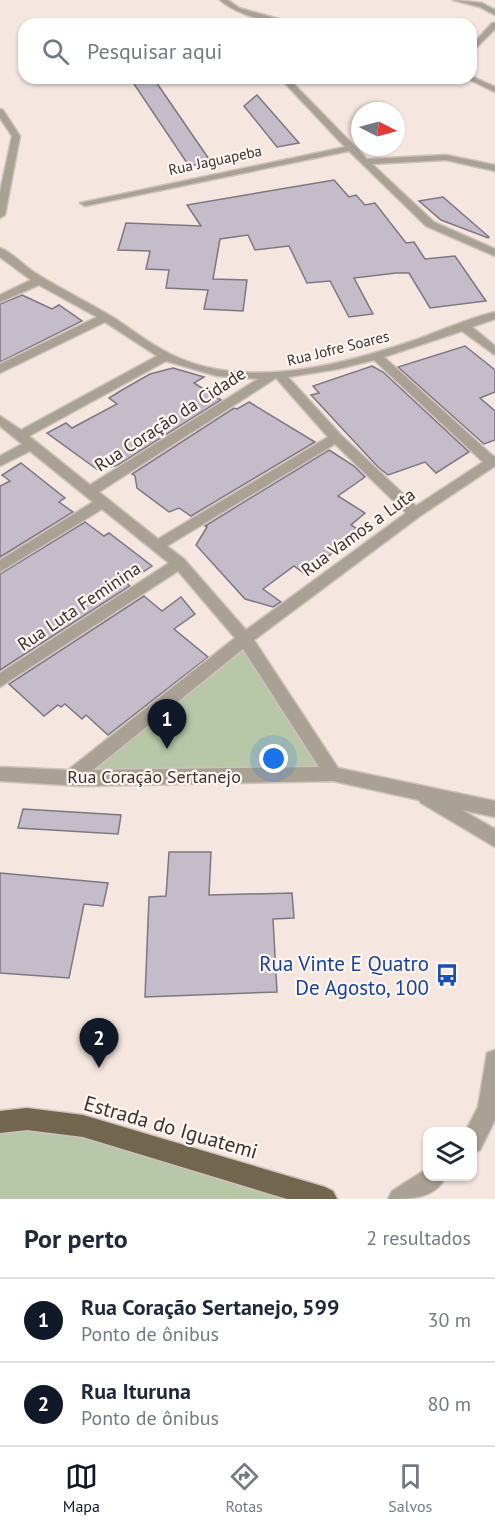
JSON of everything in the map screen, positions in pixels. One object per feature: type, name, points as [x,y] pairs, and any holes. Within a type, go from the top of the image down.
[{"type":"main road","name":"Estrada do Iguatemi","points":[[0,1122],[27,1119],[83,1126],[325,1199]]},
{"type":"street","points":[[223,0],[237,13],[262,18]]},
{"type":"street","points":[[456,0],[482,5],[495,13]]},
{"type":"street","points":[[237,13],[242,1]]},
{"type":"street","points":[[477,44],[495,25]]},
{"type":"street","points":[[477,81],[495,90]]},
{"type":"street","points":[[290,84],[351,148]]},
{"type":"street","points":[[0,112],[16,136],[0,215]]},
{"type":"street","name":"Rua Jaguapeba","points":[[85,203],[351,148]]},
{"type":"street","points":[[365,162],[431,155],[461,157],[495,168]]},
{"type":"street","points":[[359,156],[430,224],[495,253]]},
{"type":"street","name":"Rua Jofre Soares","points":[[0,251],[41,280],[166,356],[203,368],[276,376],[321,371],[376,356],[495,315]]},
{"type":"street","points":[[0,299],[41,280]]},
{"type":"street","points":[[0,369],[105,317]]},
{"type":"street","points":[[464,327],[495,352]]},
{"type":"street","points":[[0,462],[25,441],[166,356]]},
{"type":"street","points":[[376,356],[493,461]]},
{"type":"street","points":[[276,376],[336,438],[416,513]]},
{"type":"street","name":"Rua Coração da Cidade","points":[[89,492],[276,376]]},
{"type":"street","points":[[0,420],[179,563],[245,639],[333,774]]},
{"type":"street","points":[[158,545],[336,438]]},
{"type":"street","name":"Rua Vamos a Luta","points":[[72,777],[245,639],[416,513],[493,461]]},
{"type":"street","points":[[0,567],[102,502]]},
{"type":"street","name":"Rua Luta Feminina","points":[[0,681],[179,563]]},
{"type":"street","name":"Rua Coração Sertanejo","points":[[0,774],[72,777],[333,774],[495,809]]},
{"type":"street","name":"Rua Coração Sertanejo","points":[[414,790],[495,839]]},
{"type":"street","points":[[477,1135],[492,1114],[495,1061]]},
{"type":"street","points":[[400,1199],[427,1181]]},
{"type":"green space","points":[[245,642],[327,772],[77,776]]},
{"type":"green space","points":[[27,1119],[325,1199],[0,1199],[0,1122]]},
{"type":"building","points":[[134,84],[157,84],[211,162],[189,166]]},
{"type":"building","points":[[257,95],[299,143],[277,147],[244,106]]},
{"type":"building","points":[[334,180],[349,197],[356,195],[365,205],[375,203],[406,243],[414,242],[425,259],[455,256],[486,301],[430,308],[409,273],[396,273],[354,278],[373,314],[349,317],[330,281],[307,283],[289,246],[255,250],[248,235],[220,239],[213,279],[247,280],[243,311],[204,309],[208,290],[166,288],[169,270],[146,269],[150,251],[118,250],[126,223],[201,226],[187,205]]},
{"type":"building","points":[[443,197],[489,237],[441,220],[419,201]]},
{"type":"building","points":[[22,295],[52,309],[59,305],[82,321],[0,362],[0,304]]},
{"type":"building","points":[[465,346],[495,370],[495,392],[480,398],[495,411],[495,440],[484,444],[398,367]]},
{"type":"building","points":[[372,366],[383,372],[469,452],[436,473],[425,462],[388,475],[378,467],[311,395],[319,393],[313,386]]},
{"type":"building","points":[[173,368],[204,377],[194,383],[221,400],[118,465],[98,470],[47,433],[66,423],[72,428],[117,404],[109,398],[122,390],[150,374]]},
{"type":"building","points":[[249,402],[315,442],[191,516],[179,508],[169,512],[137,488],[135,476],[132,474],[234,408],[237,409]]},
{"type":"building","points":[[329,450],[354,466],[365,477],[338,496],[365,513],[351,525],[361,531],[305,574],[294,566],[263,589],[281,602],[273,607],[245,599],[196,545],[207,527],[205,526]]},
{"type":"building","points":[[21,463],[65,498],[59,502],[73,512],[0,557],[0,486],[10,481],[2,475]]},
{"type":"building","points":[[85,522],[104,536],[109,533],[152,566],[127,583],[130,586],[0,670],[0,574]]},
{"type":"building","points":[[144,596],[162,611],[181,597],[195,614],[174,629],[208,657],[108,735],[86,715],[82,719],[65,704],[61,707],[58,705],[44,716],[9,684]]},
{"type":"building","points":[[23,809],[121,815],[118,834],[18,828]]},
{"type":"building","points":[[169,852],[211,852],[209,895],[292,893],[294,918],[273,919],[277,992],[145,997],[149,897],[166,896]]},
{"type":"building","points":[[0,873],[108,883],[103,906],[84,904],[69,978],[0,973]]},
{"type":"place","name":"Rua Coração Sertanejo, 599","points":[[167,749]]},
{"type":"place","name":"Rua Vinte E Quatro De Agosto, 100","points":[[447,975]]},
{"type":"place","name":"Rua Ituruna","points":[[99,1068]]}]
